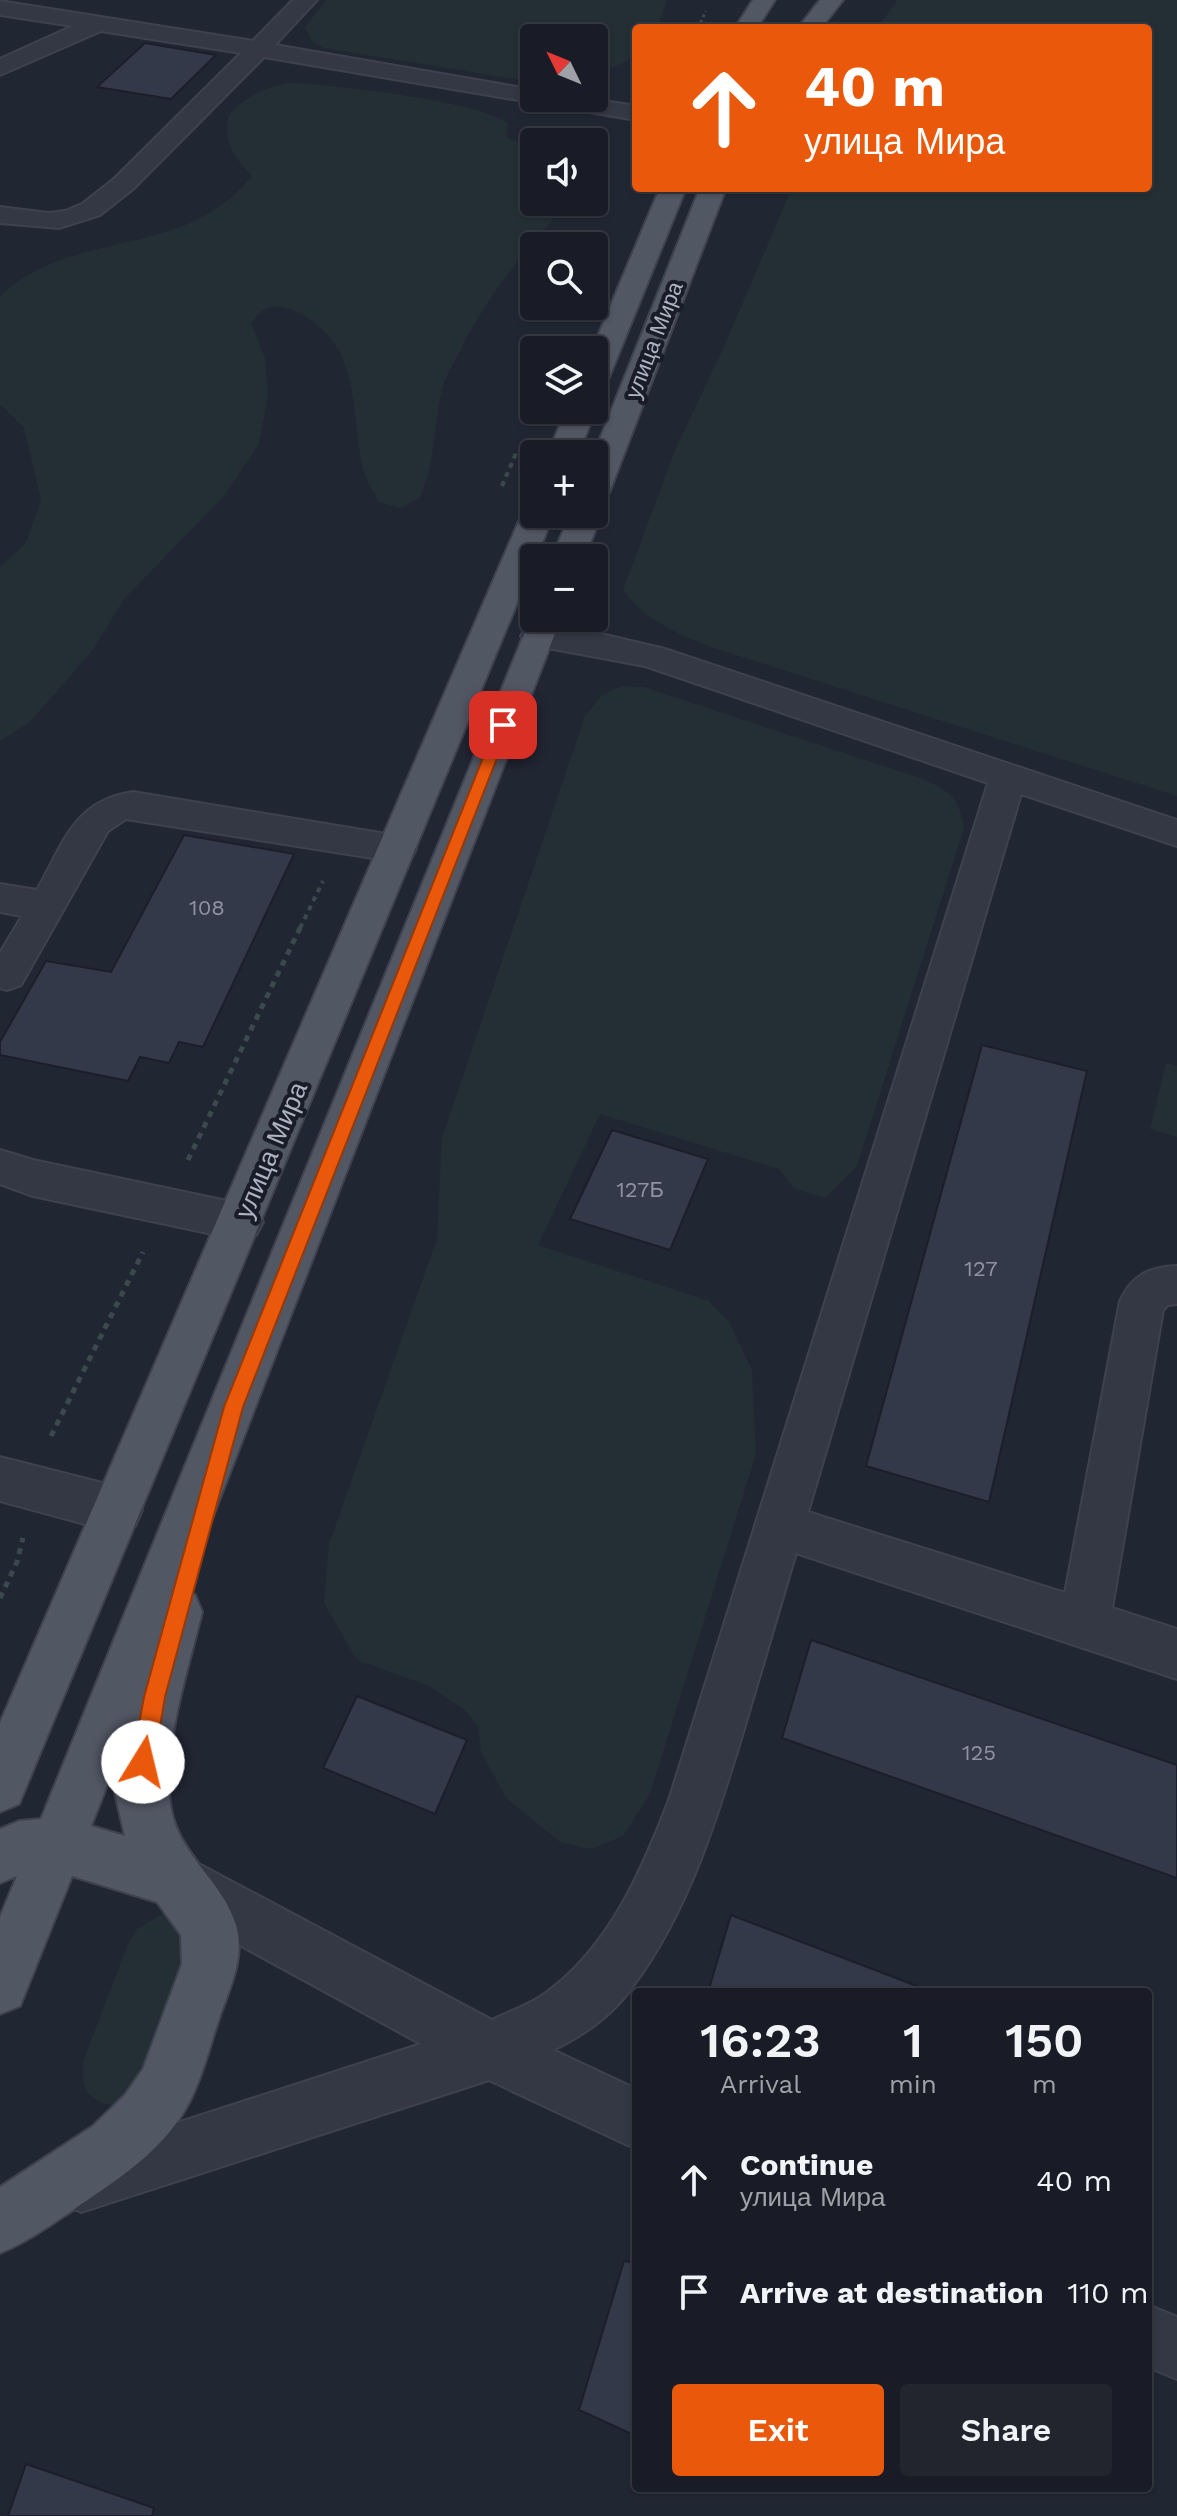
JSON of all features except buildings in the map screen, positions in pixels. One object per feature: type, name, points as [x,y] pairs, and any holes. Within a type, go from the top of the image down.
[{"type":"main road","points":[[741,24],[751,0]]},
{"type":"main road","points":[[749,24],[764,0]]},
{"type":"main road","points":[[790,24],[805,0]]},
{"type":"main road","points":[[812,24],[832,0]]},
{"type":"main road","name":"улица Мира","points":[[608,346],[671,192]]},
{"type":"main road","name":"улица Мира","points":[[608,457],[711,192]]},
{"type":"main road","name":"улица Мира","points":[[0,1785],[241,1222],[532,528]]},
{"type":"main road","points":[[491,628],[520,627]]},
{"type":"main road","points":[[0,1986],[540,632]]},
{"type":"main road","points":[[22,2209],[114,2147],[146,2116],[166,2087],[210,1964],[209,1927],[176,1881],[153,1841],[142,1793],[143,1762],[154,1697],[233,1407]]},
{"type":"main road","points":[[0,1856],[23,1845],[57,1845],[176,1881]]},
{"type":"street","points":[[0,215],[42,221],[61,220],[95,206],[306,0]]},
{"type":"street","points":[[0,8],[57,8],[99,23],[520,95]]},
{"type":"street","points":[[0,68],[99,23]]},
{"type":"street","points":[[608,109],[632,112]]},
{"type":"street","points":[[558,632],[653,657],[1177,833]]},
{"type":"street","points":[[22,2209],[491,2051],[567,2013],[612,1969],[642,1924],[668,1872],[696,1800],[1008,777]]},
{"type":"street","points":[[7,975],[95,822],[119,807],[133,805],[398,849]]},
{"type":"street","points":[[0,898],[47,906]]},
{"type":"street","points":[[0,1167],[33,1178],[241,1222]]},
{"type":"street","points":[[1084,1624],[1142,1301],[1158,1286],[1177,1285]]},
{"type":"street","points":[[18,1484],[118,1510]]},
{"type":"street","points":[[782,1526],[1177,1654]]},
{"type":"street","points":[[176,1881],[491,2051],[632,2118]]},
{"type":"street","points":[[1152,2338],[1177,2348]]},
{"type":"path","points":[[498,495],[523,438]]},
{"type":"path","points":[[0,1598],[17,1562],[18,1484],[47,1445],[329,870]]},
{"type":"shaded area","points":[[326,0],[667,0],[658,24],[632,24],[632,58],[608,70],[608,24],[520,24],[520,80],[323,48],[311,40],[305,27]]},
{"type":"shaded area","points":[[897,0],[1177,0],[1177,796],[708,646],[650,617],[623,590],[676,448],[723,349],[790,192],[1152,192],[1152,24],[881,24]]},
{"type":"shaded area","points":[[287,83],[334,86],[439,101],[494,116],[508,124],[506,137],[520,141],[520,216],[556,216],[542,232],[520,232],[520,259],[480,314],[442,389],[431,458],[420,498],[400,508],[379,502],[366,477],[349,377],[331,339],[315,323],[292,310],[274,307],[259,314],[251,323],[265,358],[268,395],[259,444],[224,496],[124,599],[92,651],[30,722],[0,741],[0,567],[26,543],[41,500],[24,428],[0,404],[0,296],[29,275],[60,260],[161,233],[194,221],[225,203],[252,176],[231,148],[227,133],[229,114],[242,102]]},
{"type":"shaded area","points":[[621,686],[644,687],[923,779],[952,796],[964,828],[857,1166],[825,1198],[794,1188],[779,1169],[600,1114],[538,1245],[709,1301],[729,1322],[752,1370],[756,1454],[650,1794],[623,1836],[591,1849],[560,1842],[507,1799],[481,1752],[478,1726],[465,1710],[429,1686],[357,1660],[324,1603],[329,1544],[437,1239],[442,1138],[585,716],[602,695]]},
{"type":"shaded area","points":[[1166,1063],[1177,1066],[1177,1137],[1150,1129]]},
{"type":"shaded area","points":[[160,1915],[171,1916],[194,1944],[151,2080],[115,2106],[106,2104],[92,2096],[84,2085],[84,2059],[128,1944],[137,1929]]},
{"type":"route","points":[[143,1762],[154,1697],[233,1407],[503,725]]}]
